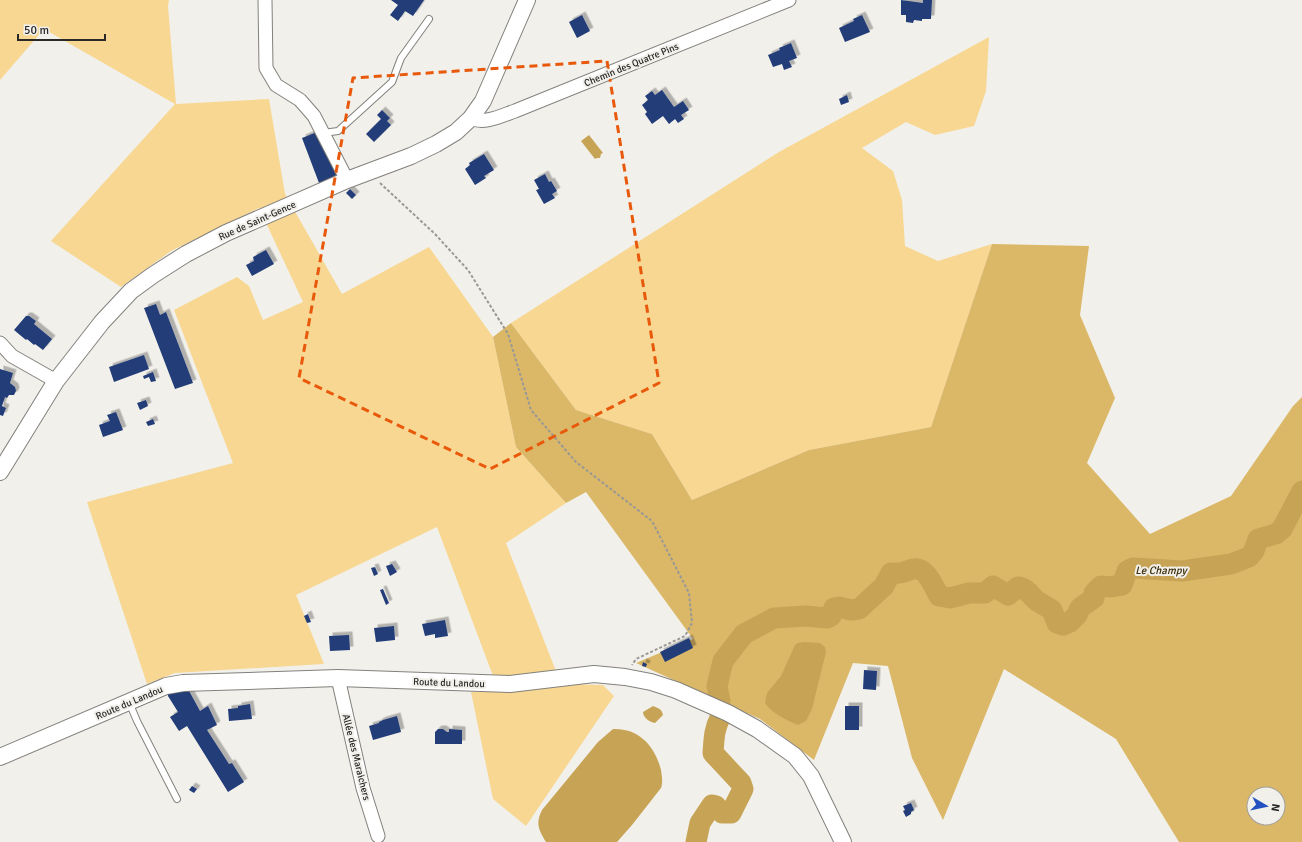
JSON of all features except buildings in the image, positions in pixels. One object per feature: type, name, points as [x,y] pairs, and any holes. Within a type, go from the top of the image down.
[{"type":"street","points":[[265,0],[266,68],[276,85],[300,100],[314,116],[347,180]]},
{"type":"street","name":"Rue de Saint-Gence","points":[[0,472],[56,381],[102,322],[131,291],[186,254],[226,233],[347,180],[411,156],[456,132],[471,118],[483,101],[527,0]]},
{"type":"street","name":"Chemin des Quatre Pins","points":[[471,118],[475,120],[489,120],[789,0]]},
{"type":"street","points":[[0,343],[12,356],[56,381]]},
{"type":"street","name":"Route du Landou","points":[[0,757],[166,686],[183,683],[338,678],[510,684],[594,674],[625,677],[651,682],[676,690],[728,713],[757,729],[795,756],[811,776],[843,842]]},
{"type":"street","name":"Allée des Maraichers","points":[[338,678],[363,788],[378,836]]},
{"type":"lane","points":[[322,133],[338,132],[392,82],[401,58],[429,19]]},
{"type":"lane","points":[[129,702],[177,799]]},
{"type":"path","points":[[369,173],[435,234],[468,270],[508,334],[531,410],[576,462],[652,521],[689,593],[692,623],[685,636],[636,659],[625,677]]},
{"type":"highlighted area","points":[[607,61],[659,383],[490,469],[299,378],[353,78]]},
{"type":"shaded area","points":[[0,0],[169,0],[168,6],[176,104],[269,99],[285,194],[342,294],[429,247],[493,337],[516,447],[566,503],[506,543],[561,684],[603,685],[614,696],[526,826],[493,799],[471,692],[499,692],[437,527],[296,595],[324,664],[175,673],[147,684],[87,502],[233,463],[174,310],[237,277],[249,286],[263,320],[303,302],[259,208],[171,251],[121,287],[51,241],[175,104],[44,29],[0,80]]},
{"type":"shaded area","points":[[989,37],[986,91],[974,126],[935,135],[906,122],[862,148],[893,171],[902,200],[905,246],[938,261],[992,244],[931,427],[809,450],[692,500],[652,434],[576,410],[511,323],[779,152]]},
{"type":"shaded area","points":[[589,135],[603,153],[601,154],[600,158],[595,159],[581,141]]},
{"type":"shaded area","points":[[992,244],[1089,246],[1080,315],[1115,398],[1087,463],[1150,534],[1231,496],[1293,406],[1302,397],[1302,842],[1179,842],[1116,739],[1004,669],[943,820],[912,758],[888,666],[853,663],[814,760],[760,719],[636,663],[693,639],[586,492],[566,503],[516,447],[493,337],[511,323],[576,410],[652,434],[692,500],[809,450],[931,427]]},
{"type":"shaded area","points":[[804,642],[820,643],[825,647],[826,652],[812,709],[806,721],[798,725],[784,719],[765,703],[767,693],[781,676],[795,645]]},
{"type":"shaded area","points":[[653,706],[661,710],[663,715],[655,723],[647,719],[643,712]]},
{"type":"shaded area","points":[[613,729],[622,729],[638,735],[650,746],[655,753],[661,770],[661,788],[617,842],[546,842],[541,834],[538,823],[542,810],[598,742]]},
{"type":"waterway","name":"Le Champy","points":[[720,701],[717,686],[723,661],[744,634],[774,618],[806,616],[827,618],[831,616],[834,608],[839,607],[851,610],[859,609],[884,586],[891,573],[901,573],[918,569],[926,574],[939,596],[950,598],[969,593],[985,593],[993,586],[1008,595],[1018,587],[1052,610],[1057,623],[1063,625],[1070,622],[1077,615],[1080,608],[1094,598],[1094,593],[1101,586],[1109,587],[1122,585],[1127,571],[1133,568],[1182,571],[1231,564],[1249,557],[1254,551],[1258,539],[1276,534],[1282,529],[1302,491]]},
{"type":"waterway","name":"Le Champy","points":[[696,842],[700,823],[712,805],[716,806],[722,813],[731,813],[743,789],[741,783],[713,753],[715,730],[720,718]]}]
